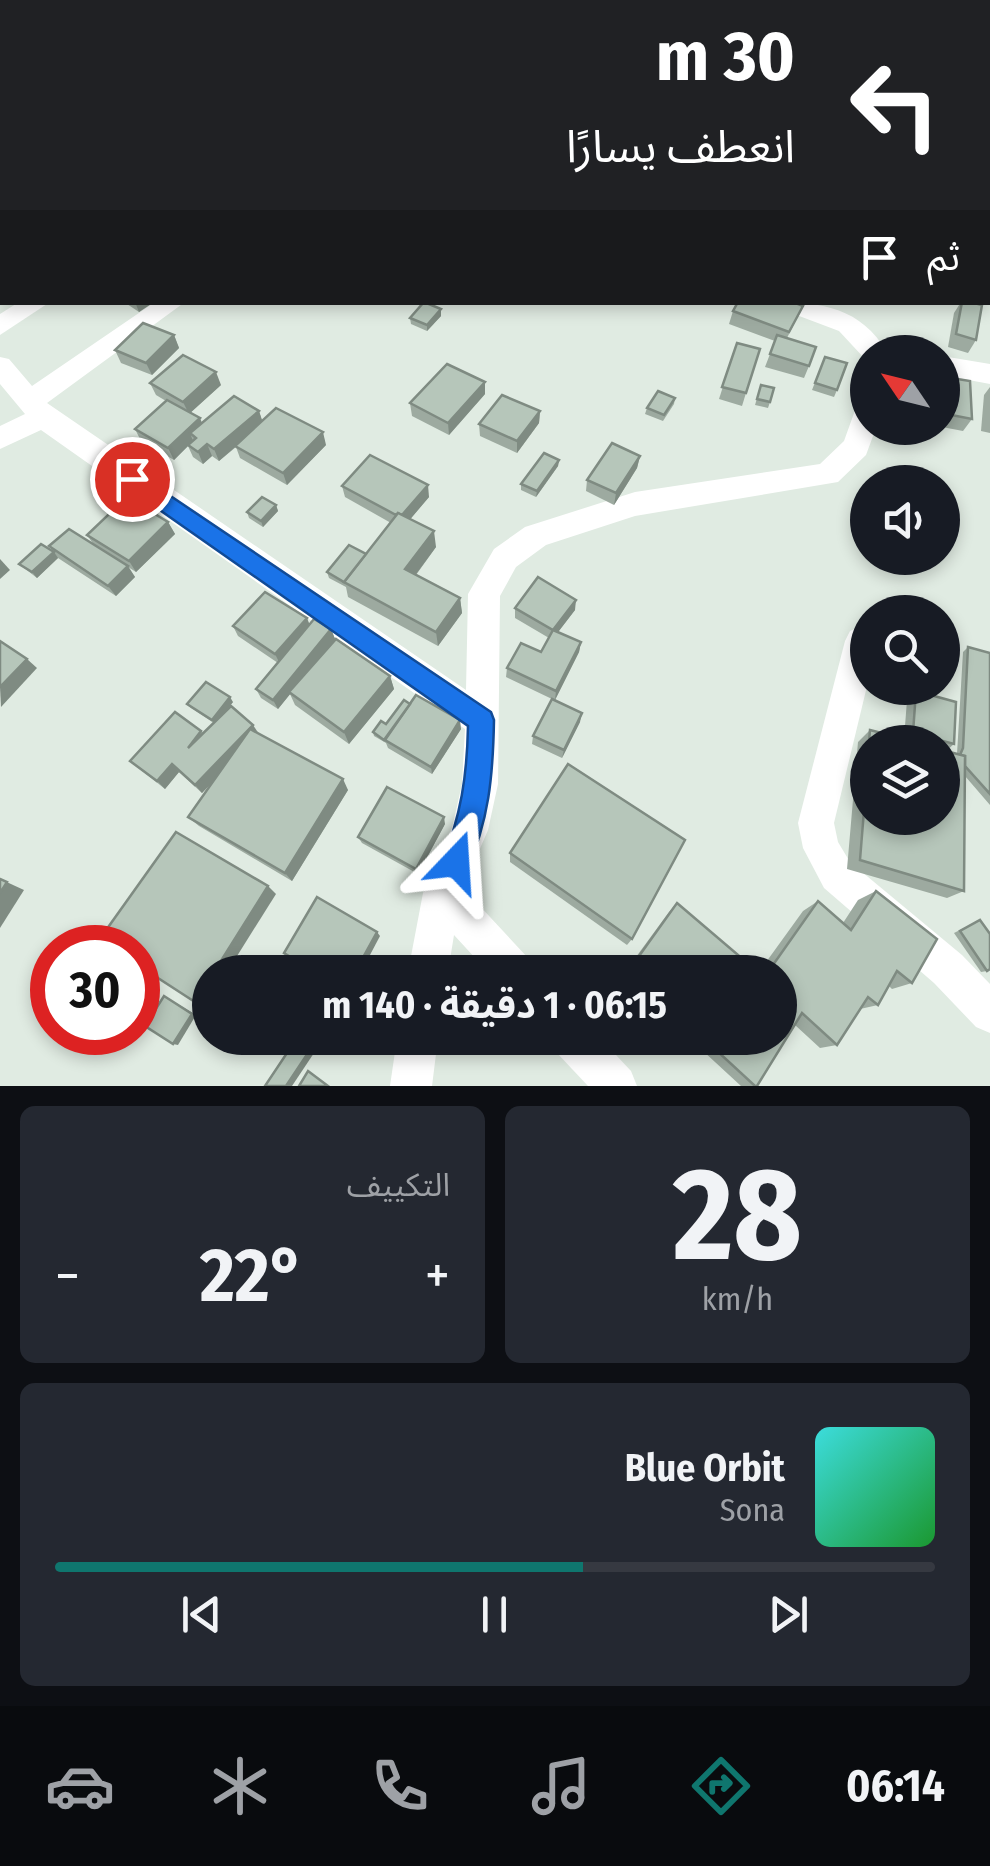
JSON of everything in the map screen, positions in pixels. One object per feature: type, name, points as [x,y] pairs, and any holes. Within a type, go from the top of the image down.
[{"type":"street","points":[[0,326],[33,305]]},
{"type":"street","points":[[0,438],[169,305]]},
{"type":"street","points":[[796,305],[846,322],[866,335]]},
{"type":"street","points":[[0,366],[37,408],[482,720]]},
{"type":"street","points":[[960,368],[990,374]]},
{"type":"street","points":[[431,955],[442,893],[470,830],[480,784],[484,594],[505,558],[536,536],[635,504],[828,474],[857,445]]},
{"type":"street","points":[[850,685],[816,824],[821,848],[837,875],[948,969],[990,1013]]},
{"type":"street","points":[[442,893],[499,955]]},
{"type":"street","points":[[411,1086],[416,1055]]},
{"type":"street","points":[[588,1055],[616,1086]]},
{"type":"building","points":[[421,305],[441,309],[427,325],[410,318]]},
{"type":"building","points":[[736,305],[803,306],[789,332],[733,311]]},
{"type":"building","points":[[961,305],[982,305],[976,340],[956,334]]},
{"type":"building","points":[[143,323],[174,335],[146,363],[115,350]]},
{"type":"building","points":[[777,335],[816,347],[809,366],[770,354]]},
{"type":"building","points":[[737,343],[760,349],[746,393],[722,387]]},
{"type":"building","points":[[183,355],[216,372],[183,402],[150,383]]},
{"type":"building","points":[[825,357],[847,363],[837,390],[815,383]]},
{"type":"building","points":[[447,364],[485,382],[448,423],[410,403]]},
{"type":"building","points":[[960,379],[970,381],[972,419],[960,417]]},
{"type":"building","points":[[761,385],[774,388],[770,402],[757,399]]},
{"type":"building","points":[[658,391],[675,398],[664,415],[647,408]]},
{"type":"building","points":[[502,395],[540,411],[517,441],[479,424]]},
{"type":"building","points":[[234,396],[259,411],[214,449],[207,444],[198,452],[188,445],[196,438],[190,433]]},
{"type":"building","points":[[167,400],[200,418],[168,448],[135,429]]},
{"type":"building","points":[[276,408],[323,432],[283,473],[235,446]]},
{"type":"building","points":[[612,443],[640,456],[616,493],[587,480]]},
{"type":"building","points":[[544,453],[559,460],[537,491],[521,484]]},
{"type":"building","points":[[370,455],[428,485],[402,515],[342,486]]},
{"type":"building","points":[[116,485],[125,490],[115,499],[106,494]]},
{"type":"building","points":[[127,497],[168,522],[129,561],[87,535]]},
{"type":"building","points":[[262,497],[276,505],[261,521],[247,512]]},
{"type":"building","points":[[398,513],[434,531],[405,569],[460,598],[436,632],[344,582]]},
{"type":"building","points":[[69,529],[128,566],[108,586],[49,546]]},
{"type":"building","points":[[41,544],[54,552],[32,572],[19,564]]},
{"type":"building","points":[[349,545],[366,554],[344,582],[327,572]]},
{"type":"building","points":[[538,577],[576,600],[553,630],[515,608]]},
{"type":"building","points":[[265,592],[307,618],[275,654],[233,626]]},
{"type":"building","points":[[314,619],[331,629],[273,700],[256,689]]},
{"type":"building","points":[[553,630],[581,642],[556,691],[507,668],[521,643],[541,652]]},
{"type":"building","points":[[336,639],[390,676],[344,732],[289,692]]},
{"type":"building","points":[[0,641],[27,659],[0,687]]},
{"type":"building","points":[[968,647],[990,653],[990,794],[965,766],[965,756],[960,755]]},
{"type":"building","points":[[206,682],[230,697],[212,720],[187,704]]},
{"type":"building","points":[[416,695],[460,720],[431,767],[385,740]]},
{"type":"building","points":[[552,699],[582,713],[564,750],[533,736]]},
{"type":"building","points":[[404,700],[410,704],[384,740],[373,732],[381,721],[386,724]]},
{"type":"building","points":[[915,705],[956,705],[955,725],[914,725]]},
{"type":"building","points":[[231,706],[253,725],[195,785],[172,764],[157,781],[130,761],[175,712],[201,731],[188,748]]},
{"type":"building","points":[[250,729],[343,779],[285,873],[188,817]]},
{"type":"building","points":[[960,755],[965,756],[964,891],[860,860],[862,835],[960,835]]},
{"type":"building","points":[[568,764],[685,840],[632,939],[510,853]]},
{"type":"building","points":[[387,787],[444,817],[416,869],[358,837]]},
{"type":"building","points":[[176,832],[268,886],[225,955],[192,955],[192,1000],[160,979],[160,925],[110,925]]},
{"type":"building","points":[[876,891],[937,939],[912,983],[897,971],[878,1005],[868,997],[837,1045],[802,1013],[797,1021],[797,955],[780,955],[818,901],[851,930]]},
{"type":"building","points":[[317,897],[377,932],[364,955],[284,953]]},
{"type":"building","points":[[677,903],[738,955],[640,955]]},
{"type":"building","points":[[980,920],[990,934],[987,971],[960,931]]},
{"type":"building","points":[[164,996],[192,1014],[173,1044],[160,1036],[160,1002]]},
{"type":"building","points":[[286,1055],[307,1055],[286,1086],[265,1086]]},
{"type":"building","points":[[721,1055],[776,1055],[755,1086]]},
{"type":"building","points":[[308,1071],[328,1086],[299,1086]]},
{"type":"route","points":[[132,479],[482,720],[480,784],[470,830],[456,862]]}]
